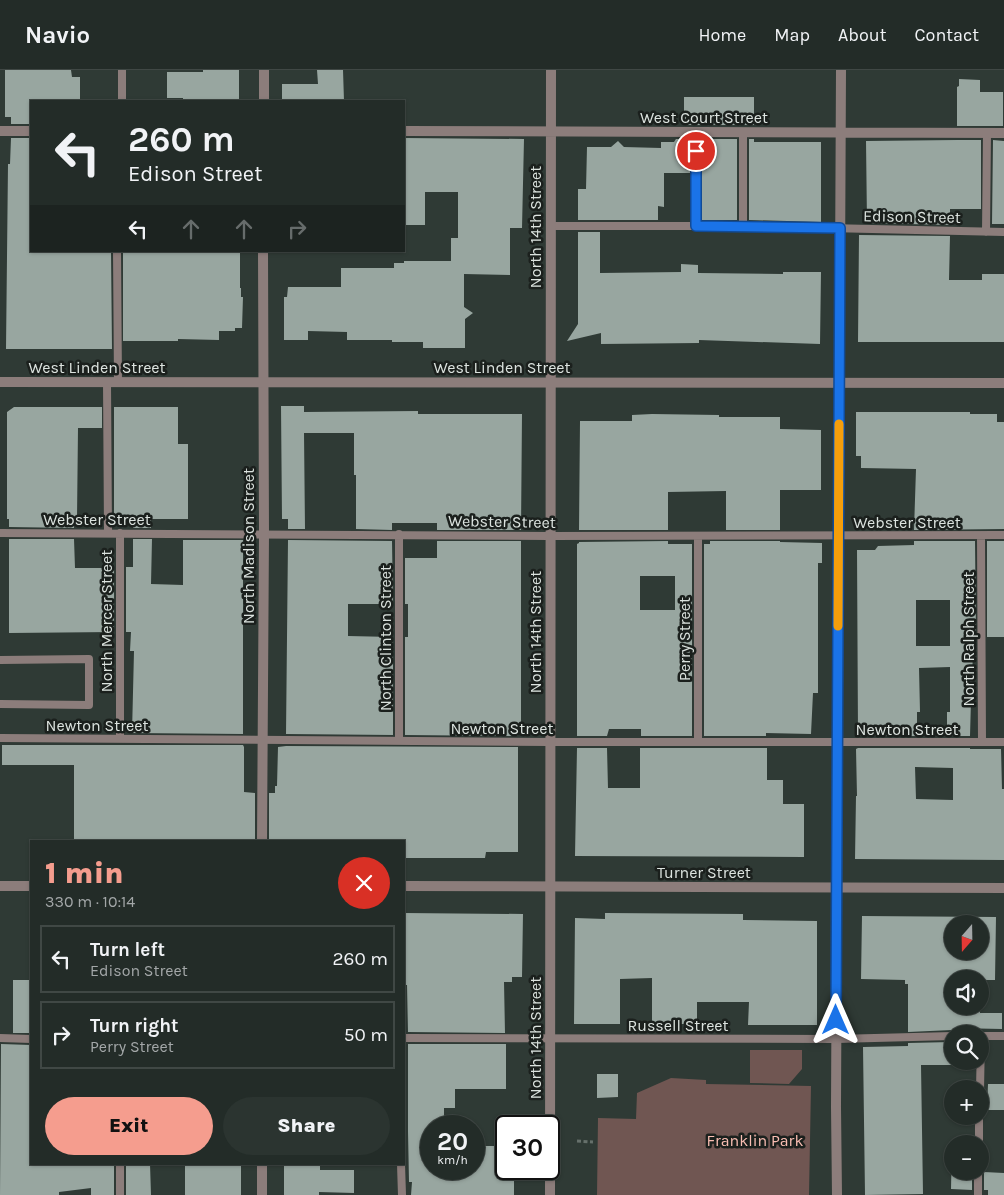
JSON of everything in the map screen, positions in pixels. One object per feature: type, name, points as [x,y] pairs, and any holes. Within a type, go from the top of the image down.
[{"type":"street","points":[[264,70],[264,100]]},
{"type":"street","name":"North 14th Street","points":[[550,1195],[551,70]]},
{"type":"street","points":[[837,1195],[838,535],[842,70]]},
{"type":"street","points":[[0,131],[30,131]]},
{"type":"street","name":"West Court Street","points":[[405,132],[1004,133]]},
{"type":"street","name":"North Madison Street","points":[[262,840],[263,252]]},
{"type":"street","name":"West Linden Street","points":[[0,382],[1004,383]]},
{"type":"street","points":[[0,886],[30,886]]},
{"type":"street","name":"Turner Street","points":[[405,886],[1004,888]]},
{"type":"street","points":[[262,1165],[262,1195]]},
{"type":"lane","points":[[122,70],[122,100]]},
{"type":"lane","points":[[696,132],[696,226]]},
{"type":"lane","points":[[743,132],[743,226]]},
{"type":"lane","points":[[986,232],[987,133]]},
{"type":"lane","name":"Edison Street","points":[[550,226],[743,226],[1004,232]]},
{"type":"lane","name":"North Mercer Street","points":[[108,533],[117,252]]},
{"type":"lane","name":"Webster Street","points":[[0,533],[1004,536]]},
{"type":"lane","name":"North Mercer Street","points":[[120,533],[120,739]]},
{"type":"lane","name":"North Clinton Street","points":[[399,534],[399,741]]},
{"type":"lane","name":"Perry Street","points":[[698,536],[698,742]]},
{"type":"lane","name":"North Ralph Street","points":[[981,536],[982,742]]},
{"type":"lane","points":[[0,660],[89,659],[89,705],[0,704]]},
{"type":"lane","name":"Newton Street","points":[[0,738],[550,742],[1004,742]]},
{"type":"lane","name":"Russell Street","points":[[405,1038],[944,1036]]},
{"type":"lane","points":[[989,1036],[1004,1036]]},
{"type":"lane","points":[[0,1038],[30,1039]]},
{"type":"lane","points":[[120,1165],[120,1195]]},
{"type":"lane","points":[[401,1165],[402,1195]]},
{"type":"lane","points":[[978,1180],[978,1195]]},
{"type":"path","points":[[576,1141],[593,1142]]},
{"type":"green space","points":[[750,1050],[802,1050],[802,1069],[789,1084],[750,1083]]},
{"type":"green space","name":"Franklin Park","points":[[671,1078],[706,1080],[706,1084],[811,1086],[809,1195],[597,1195],[598,1118],[636,1119],[637,1093]]},
{"type":"building","points":[[5,70],[71,70],[72,77],[80,77],[80,100],[30,100],[30,124],[11,124],[11,117],[5,117]]},
{"type":"building","points":[[203,70],[239,70],[239,100],[183,100],[183,98],[167,98],[167,72],[203,72]]},
{"type":"building","points":[[317,70],[343,70],[344,100],[282,100],[282,84],[318,84]]},
{"type":"building","points":[[959,79],[980,80],[980,92],[1003,92],[1003,126],[957,126],[957,87],[959,86]]},
{"type":"building","points":[[684,97],[754,97],[754,125],[684,125]]},
{"type":"building","points":[[11,138],[30,138],[30,252],[111,252],[112,349],[6,349],[8,164],[10,164]]},
{"type":"building","points":[[405,138],[524,139],[522,228],[510,228],[510,275],[464,274],[464,307],[473,313],[465,319],[465,348],[423,348],[423,342],[347,340],[347,332],[308,331],[308,340],[284,340],[284,297],[287,297],[288,287],[341,287],[341,268],[394,268],[394,263],[404,263],[404,261],[451,261],[451,238],[458,238],[458,192],[425,192],[425,225],[405,225]]},
{"type":"building","points":[[676,139],[690,139],[690,173],[664,173],[664,207],[658,206],[658,220],[578,220],[578,189],[586,189],[587,147],[611,147],[618,141],[624,147],[661,148],[661,142],[674,142]]},
{"type":"building","points":[[702,139],[737,139],[737,220],[702,220]]},
{"type":"building","points":[[749,139],[754,139],[754,142],[821,142],[821,222],[749,220]]},
{"type":"building","points":[[981,140],[981,209],[950,209],[950,225],[867,223],[866,141]]},
{"type":"building","points":[[993,140],[1004,141],[1004,224],[992,224]]},
{"type":"building","points":[[578,232],[600,232],[600,273],[681,272],[681,264],[698,265],[698,273],[783,274],[783,272],[821,272],[820,344],[699,340],[699,343],[601,344],[601,333],[567,341],[578,324]]},
{"type":"building","points":[[859,235],[950,236],[949,280],[982,280],[982,274],[1004,274],[1004,342],[858,342]]},
{"type":"building","points":[[123,252],[240,252],[240,288],[241,297],[243,297],[242,328],[235,328],[235,331],[219,331],[219,340],[123,341]]},
{"type":"building","points":[[281,406],[304,406],[304,412],[418,411],[418,414],[522,414],[521,530],[437,530],[437,523],[392,523],[392,530],[356,529],[354,433],[304,433],[305,529],[288,529],[288,519],[282,519]]},
{"type":"building","points":[[14,407],[102,407],[102,428],[78,428],[77,519],[74,519],[74,528],[9,527],[9,519],[7,519],[7,412]]},
{"type":"building","points":[[114,407],[178,407],[178,444],[188,444],[188,519],[151,519],[151,528],[133,528],[133,519],[114,519]]},
{"type":"building","points":[[856,412],[970,412],[970,414],[997,414],[997,422],[1004,422],[1004,529],[914,530],[916,469],[861,468],[861,456],[856,456]]},
{"type":"building","points":[[632,415],[780,417],[780,429],[821,430],[821,490],[780,490],[780,530],[726,530],[726,491],[668,492],[668,530],[579,530],[580,421],[632,421]]},
{"type":"building","points":[[9,539],[74,539],[75,568],[114,568],[114,632],[9,633]]},
{"type":"building","points":[[133,539],[152,539],[151,584],[183,585],[183,540],[243,540],[243,734],[132,733],[134,651],[130,651],[131,632],[126,632],[126,567],[133,567]]},
{"type":"building","points":[[288,540],[392,541],[393,604],[348,604],[348,636],[393,637],[393,735],[286,734]]},
{"type":"building","points":[[437,541],[521,541],[521,731],[518,731],[518,736],[405,735],[405,637],[408,637],[408,604],[405,604],[405,558],[437,558]]},
{"type":"building","points":[[668,541],[668,544],[692,544],[692,736],[641,736],[641,729],[609,729],[607,736],[577,736],[577,544],[579,542]],"holes":[[[640,576],[675,576],[675,610],[640,610]]]},
{"type":"building","points":[[710,541],[822,543],[822,563],[818,563],[818,693],[813,693],[811,734],[766,733],[766,736],[704,736],[704,544],[710,544]]},
{"type":"building","points":[[914,541],[975,541],[976,636],[973,636],[970,736],[947,736],[947,712],[950,712],[950,667],[919,668],[920,712],[917,712],[917,736],[858,736],[857,550],[875,550],[878,546],[914,545]],"holes":[[[916,600],[950,600],[950,646],[916,646]]]},
{"type":"building","points":[[987,541],[1004,541],[1004,637],[987,637]]},
{"type":"building","points":[[2,745],[243,745],[244,792],[255,793],[255,840],[74,840],[74,765],[2,765]]},
{"type":"building","points":[[278,747],[518,747],[518,852],[486,852],[485,858],[405,858],[405,840],[269,840],[269,793],[275,793],[275,786],[277,786]]},
{"type":"building","points":[[577,748],[607,748],[608,788],[640,788],[640,748],[767,748],[767,780],[783,780],[783,804],[804,804],[804,857],[575,856]]},
{"type":"building","points":[[856,749],[1001,749],[1002,789],[1004,789],[1004,860],[855,859]],"holes":[[[915,767],[953,768],[953,800],[916,799]]]},
{"type":"building","points":[[405,913],[523,914],[522,977],[512,977],[512,982],[504,982],[505,1033],[408,1032],[407,985],[405,985]]},
{"type":"building","points":[[605,913],[743,914],[743,920],[817,921],[817,1025],[748,1025],[749,1002],[697,1002],[697,1024],[652,1024],[652,978],[620,979],[620,1024],[574,1024],[575,918],[605,919]]},
{"type":"building","points":[[862,916],[944,917],[944,960],[989,960],[989,917],[996,917],[995,980],[989,980],[989,970],[944,970],[944,1015],[989,1015],[989,1013],[1002,1013],[1002,1029],[989,1029],[989,1025],[944,1025],[944,1030],[908,1032],[908,984],[905,984],[905,980],[861,979]]},
{"type":"building","points":[[13,980],[30,980],[30,1033],[13,1033]]},
{"type":"building","points":[[944,1042],[944,1065],[921,1065],[923,1194],[865,1195],[863,1047],[908,1046],[908,1043]]},
{"type":"building","points":[[1,1044],[30,1045],[30,1165],[114,1165],[114,1195],[91,1195],[91,1188],[59,1192],[59,1195],[0,1195]]},
{"type":"building","points":[[408,1044],[506,1044],[506,1089],[455,1089],[455,1108],[444,1108],[444,1115],[420,1115],[420,1180],[485,1180],[485,1146],[495,1146],[495,1180],[514,1180],[514,1195],[411,1195],[412,1182],[409,1182]]},
{"type":"building","points":[[597,1074],[618,1074],[618,1097],[597,1098]]},
{"type":"building","points":[[989,1084],[1004,1084],[1004,1110],[989,1110]]},
{"type":"building","points":[[126,1165],[150,1165],[151,1195],[126,1195]]},
{"type":"building","points":[[185,1165],[241,1165],[241,1195],[185,1195]]},
{"type":"building","points":[[284,1165],[320,1165],[320,1170],[354,1170],[354,1193],[319,1192],[319,1195],[284,1195]]},
{"type":"building","points":[[989,1172],[1004,1173],[1004,1195],[988,1195],[988,1190],[984,1190],[984,1180],[989,1180]]},
{"type":"building","points":[[951,1180],[972,1180],[972,1190],[951,1189]]},
{"type":"slow traffic","points":[[838,626],[839,424]]},
{"type":"route","points":[[696,151],[696,226],[840,228],[836,1020]]}]
